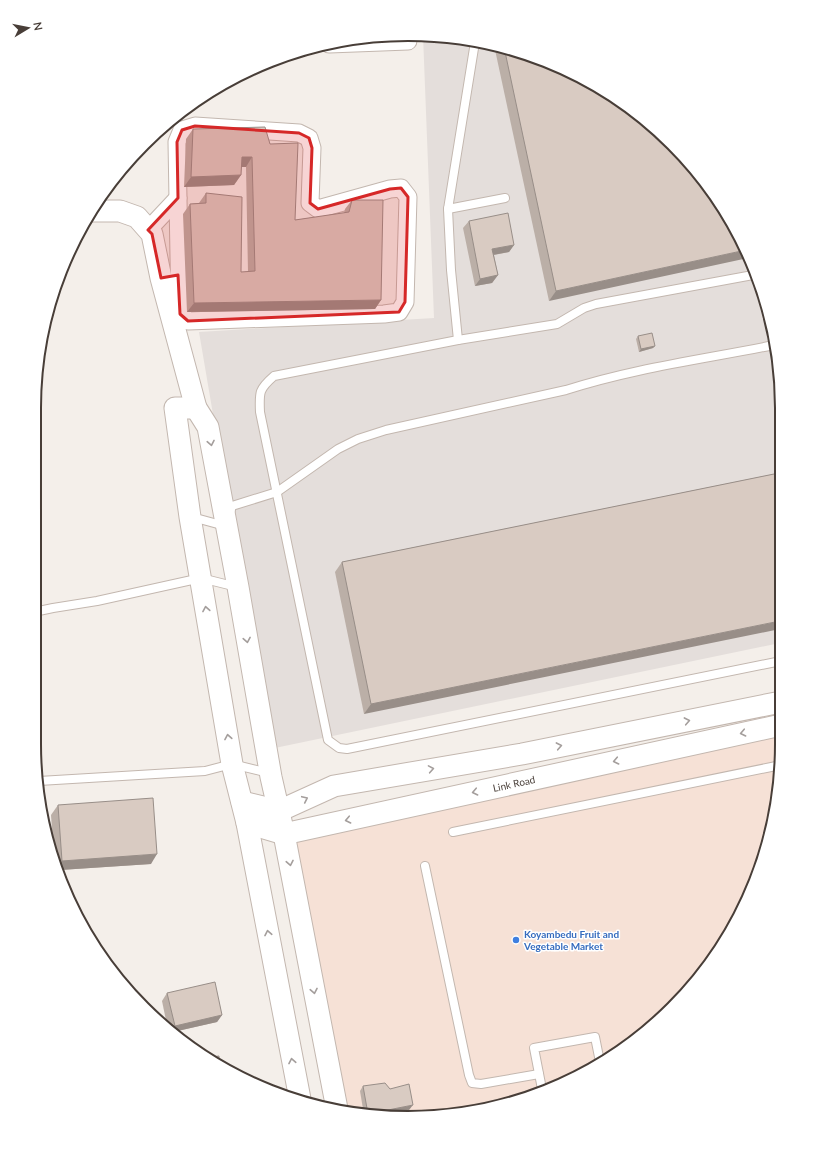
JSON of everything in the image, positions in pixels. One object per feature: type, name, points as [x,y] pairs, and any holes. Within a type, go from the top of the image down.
[{"type":"street","points":[[372,43],[408,41]]},
{"type":"street","points":[[98,211],[120,211],[136,217],[152,234],[170,277],[180,314],[188,321],[384,314],[398,312],[405,302],[408,198],[401,188],[390,189],[318,209],[310,203],[312,148],[309,138],[299,133],[194,126],[182,130],[177,142],[178,198],[170,277],[196,408],[208,427],[238,587],[270,773],[284,834],[335,1104]]},
{"type":"street","points":[[148,230],[178,198]]},
{"type":"street","points":[[196,408],[176,408],[190,517],[232,764],[247,823],[299,1094]]},
{"type":"street","points":[[242,802],[279,811],[334,786],[522,754],[775,703]]},
{"type":"street","name":"Link Road","points":[[247,823],[284,834],[775,726]]},
{"type":"lane","points":[[458,340],[451,270],[448,209],[474,47]]},
{"type":"lane","points":[[448,209],[505,198]]},
{"type":"lane","points":[[750,276],[596,304],[584,308],[557,324],[458,340],[274,376],[264,385],[260,393],[260,412],[328,740],[339,748],[347,749],[775,662]]},
{"type":"lane","points":[[190,517],[226,526],[232,506],[277,492],[338,449],[358,439],[386,430],[566,390],[647,368],[770,346]]},
{"type":"lane","points":[[41,611],[97,601],[201,578],[238,587]]},
{"type":"lane","points":[[43,781],[205,771],[232,764],[270,773]]},
{"type":"lane","points":[[453,832],[774,766]]},
{"type":"lane","points":[[425,866],[467,1067],[472,1083],[481,1084],[539,1074]]},
{"type":"lane","points":[[541,1086],[534,1048],[595,1037],[599,1057]]},
{"type":"highlighted area","points":[[195,126],[299,133],[309,138],[312,148],[310,203],[318,209],[390,189],[401,188],[408,197],[405,302],[399,312],[188,321],[180,314],[178,275],[161,278],[152,234],[148,230],[178,198],[177,142],[182,130]]},
{"type":"shaded area","points":[[423,42],[456,44],[480,48],[518,58],[729,231],[756,290],[768,336],[772,360],[775,408],[775,644],[270,749],[199,332],[434,318]]},
{"type":"shaded area","name":"Koyambedu Fruit and Vegetable Market","points":[[775,737],[772,792],[768,816],[756,862],[747,884],[726,928],[713,948],[684,986],[668,1004],[650,1020],[612,1049],[592,1062],[526,1092],[480,1104],[432,1110],[384,1110],[338,1104],[286,830],[493,789]]},
{"type":"building","points":[[506,55],[526,60],[592,90],[612,103],[650,132],[668,148],[699,185],[726,225],[739,251],[556,291]]},
{"type":"building","points":[[265,127],[270,144],[298,143],[295,220],[349,212],[352,200],[383,200],[381,300],[194,303],[190,204],[206,203],[206,193],[242,197],[241,272],[255,271],[252,157],[242,157],[241,175],[191,177],[193,129]]},
{"type":"building","points":[[508,213],[514,245],[492,249],[498,275],[480,279],[469,221]]},
{"type":"building","points":[[652,333],[655,346],[641,349],[638,336]]},
{"type":"building","points":[[775,474],[775,622],[371,704],[342,562]]},
{"type":"building","points":[[153,798],[157,854],[62,861],[58,805]]},
{"type":"building","points":[[215,982],[222,1015],[175,1026],[167,993]]},
{"type":"building","points":[[385,1083],[390,1089],[409,1084],[413,1105],[387,1110],[367,1109],[363,1086]]},
{"type":"place","name":"Koyambedu Fruit and Vegetable Market","points":[[516,940]]}]
